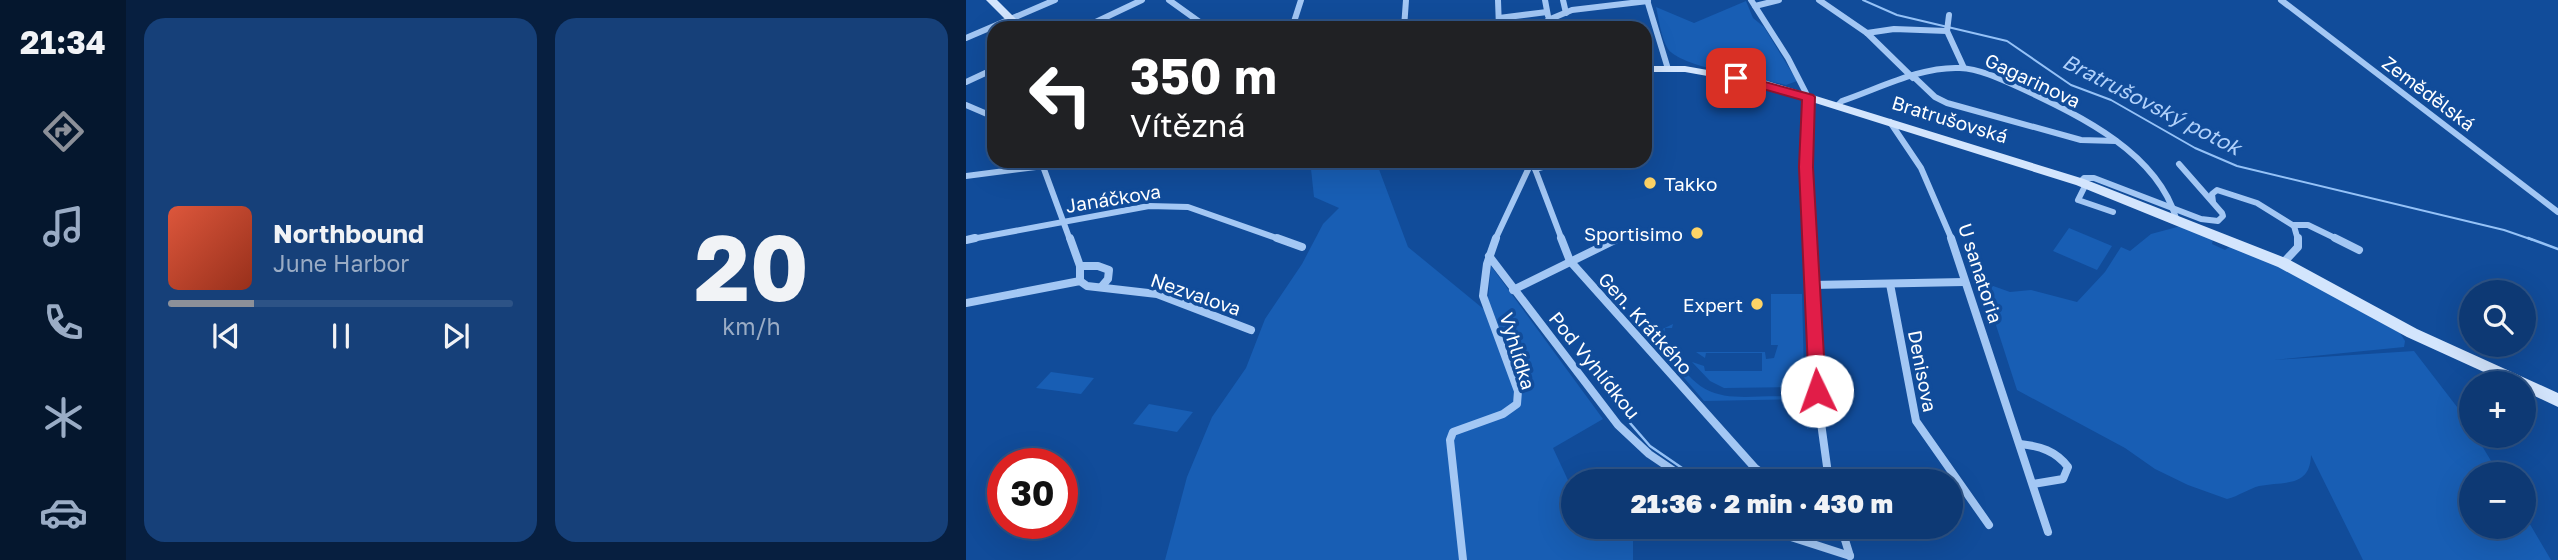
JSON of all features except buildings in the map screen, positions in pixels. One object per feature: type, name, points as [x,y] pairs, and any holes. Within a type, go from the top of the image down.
[{"type":"main road","points":[[991,0],[1010,19]]},
{"type":"main road","name":"Bratrušovská","points":[[1652,69],[1712,73],[1760,82],[2176,213],[2283,263],[2412,333],[2495,371]]},
{"type":"main road","name":"Bratrušovská","points":[[2536,390],[2558,400]]},
{"type":"street","points":[[1005,21],[1055,0]]},
{"type":"street","points":[[1098,21],[1142,0]]},
{"type":"street","points":[[1168,0],[1198,21]]},
{"type":"street","points":[[1294,21],[1301,0]]},
{"type":"street","points":[[1404,21],[1406,0]]},
{"type":"street","points":[[1498,0],[1499,18],[1547,12]]},
{"type":"street","points":[[1545,0],[1548,20],[1586,8],[1648,1],[1668,69]]},
{"type":"street","points":[[1563,0],[1566,13]]},
{"type":"street","points":[[1584,0],[1586,8]]},
{"type":"street","points":[[1779,0],[1753,3],[1788,58],[1808,97],[1806,167],[1818,401],[1827,469]]},
{"type":"street","points":[[1819,0],[1867,33],[1914,78],[1947,103],[2081,140],[2116,141]]},
{"type":"street","name":"Zemědělská","points":[[2281,0],[2558,212]]},
{"type":"street","points":[[1949,15],[1947,28],[1964,68]]},
{"type":"street","points":[[1867,33],[1947,28]]},
{"type":"street","points":[[966,38],[987,29]]},
{"type":"street","name":"Gagarinova","points":[[1837,106],[1842,101],[1914,78],[1945,69],[1964,68],[2007,83],[2090,124],[2116,141],[2167,196],[2176,213]]},
{"type":"street","points":[[966,82],[987,72]]},
{"type":"street","points":[[966,105],[987,114]]},
{"type":"street","name":"U sanatoria","points":[[1890,122],[1921,167],[1945,220],[2048,532]]},
{"type":"street","points":[[2179,164],[2213,203]]},
{"type":"street","points":[[966,176],[1017,168]]},
{"type":"street","points":[[1044,168],[1080,266],[1080,281]]},
{"type":"street","name":"Vyhlídka","points":[[1463,560],[1450,440],[1453,432],[1503,414],[1517,404],[1518,391],[1483,296],[1482,281],[1489,256],[1531,168]]},
{"type":"street","name":"Gen. Krátkého","points":[[1535,168],[1570,261],[1756,469]]},
{"type":"street","points":[[2083,183],[2078,200],[2113,212]]},
{"type":"street","points":[[2213,203],[2212,194],[2217,190],[2230,192],[2278,214],[2293,225],[2297,232],[2298,247],[2283,263]]},
{"type":"street","name":"Bratrušovská","points":[[2176,213],[2218,221],[2223,216],[2213,203]]},
{"type":"street","name":"Janáčkova","points":[[966,240],[1171,204],[1188,207],[1302,247]]},
{"type":"street","points":[[2293,225],[2308,226],[2359,250]]},
{"type":"street","points":[[1513,290],[1639,231]]},
{"type":"street","name":"Pod Vyhlídkou","points":[[1489,256],[1618,425],[1650,454],[1672,469]]},
{"type":"street","points":[[1080,266],[1098,266],[1109,270],[1108,279],[1102,286]]},
{"type":"street","name":"Nezvalova","points":[[966,303],[1080,281],[1087,286],[1157,294],[1251,330]]},
{"type":"street","points":[[1812,285],[1964,282]]},
{"type":"street","name":"Denisova","points":[[1890,284],[1916,421],[1989,525]]},
{"type":"street","points":[[2020,444],[2054,452],[2068,467],[2063,479],[2051,484],[2033,484]]},
{"type":"street","points":[[1793,539],[1850,558]]},
{"type":"street","points":[[1844,539],[1850,558]]},
{"type":"shaded area","points":[[1746,1],[1753,18],[1764,27],[1797,81],[1786,85],[1723,72],[1689,62],[1668,49],[1656,7],[1694,23]]},
{"type":"shaded area","points":[[1378,168],[1408,247],[1486,311],[1509,375],[1515,368],[1488,299],[1491,266],[1603,419],[1553,448],[1563,469],[1561,539],[1633,539],[1633,560],[1165,560],[1187,477],[1212,417],[1246,368],[1265,319],[1302,264],[1323,224],[1339,208],[1314,197],[1311,169]]},
{"type":"shaded area","points":[[2181,226],[2213,239],[2212,244],[2225,250],[2231,246],[2289,271],[2400,333],[2405,341],[2404,347],[2274,360],[2414,351],[2459,410],[2459,448],[2483,448],[2492,462],[2459,462],[2459,539],[2536,539],[2536,534],[2551,560],[2363,560],[2311,455],[2310,466],[2301,478],[2286,483],[2259,486],[2227,499],[2155,469],[2125,448],[2017,390],[1982,282],[2010,292],[2031,290],[2077,302],[2105,272],[2121,247],[2130,251],[2151,234]]},
{"type":"shaded area","points":[[2069,228],[2112,246],[2097,270],[2053,251]]},
{"type":"shaded area","points":[[1771,294],[1802,294],[1804,375],[1810,375],[1810,379],[1799,387],[1724,388],[1710,381],[1692,362],[1704,366],[1705,371],[1762,371],[1762,353],[1706,353],[1705,358],[1696,352],[1765,352],[1766,359],[1774,358],[1778,345],[1771,345]]},
{"type":"shaded area","points":[[1673,324],[1672,328],[1665,328],[1663,349],[1671,349],[1684,370],[1698,384],[1728,396],[1804,398],[1811,404],[1813,426],[1807,429],[1805,399],[1704,401],[1648,336]]},
{"type":"shaded area","points":[[1051,372],[1094,378],[1081,394],[1036,388]]},
{"type":"shaded area","points":[[1149,404],[1193,412],[1177,432],[1133,424]]},
{"type":"waterway","name":"Bratrušovský potok","points":[[1863,0],[1897,15],[2007,41],[2071,85],[2111,100],[2195,148],[2237,166],[2504,230],[2533,240]]},
{"type":"waterway","name":"Bratrušovský potok","points":[[2528,238],[2558,249]]},
{"type":"waterway","points":[[1630,423],[1650,446],[1684,469]]},
{"type":"place","name":"Takko","points":[[1650,183]]},
{"type":"place","name":"Sportisimo","points":[[1697,233]]},
{"type":"place","name":"Expert","points":[[1757,304]]},
{"type":"route","points":[[1736,78],[1760,82],[1808,97],[1806,167],[1817,391]]}]
